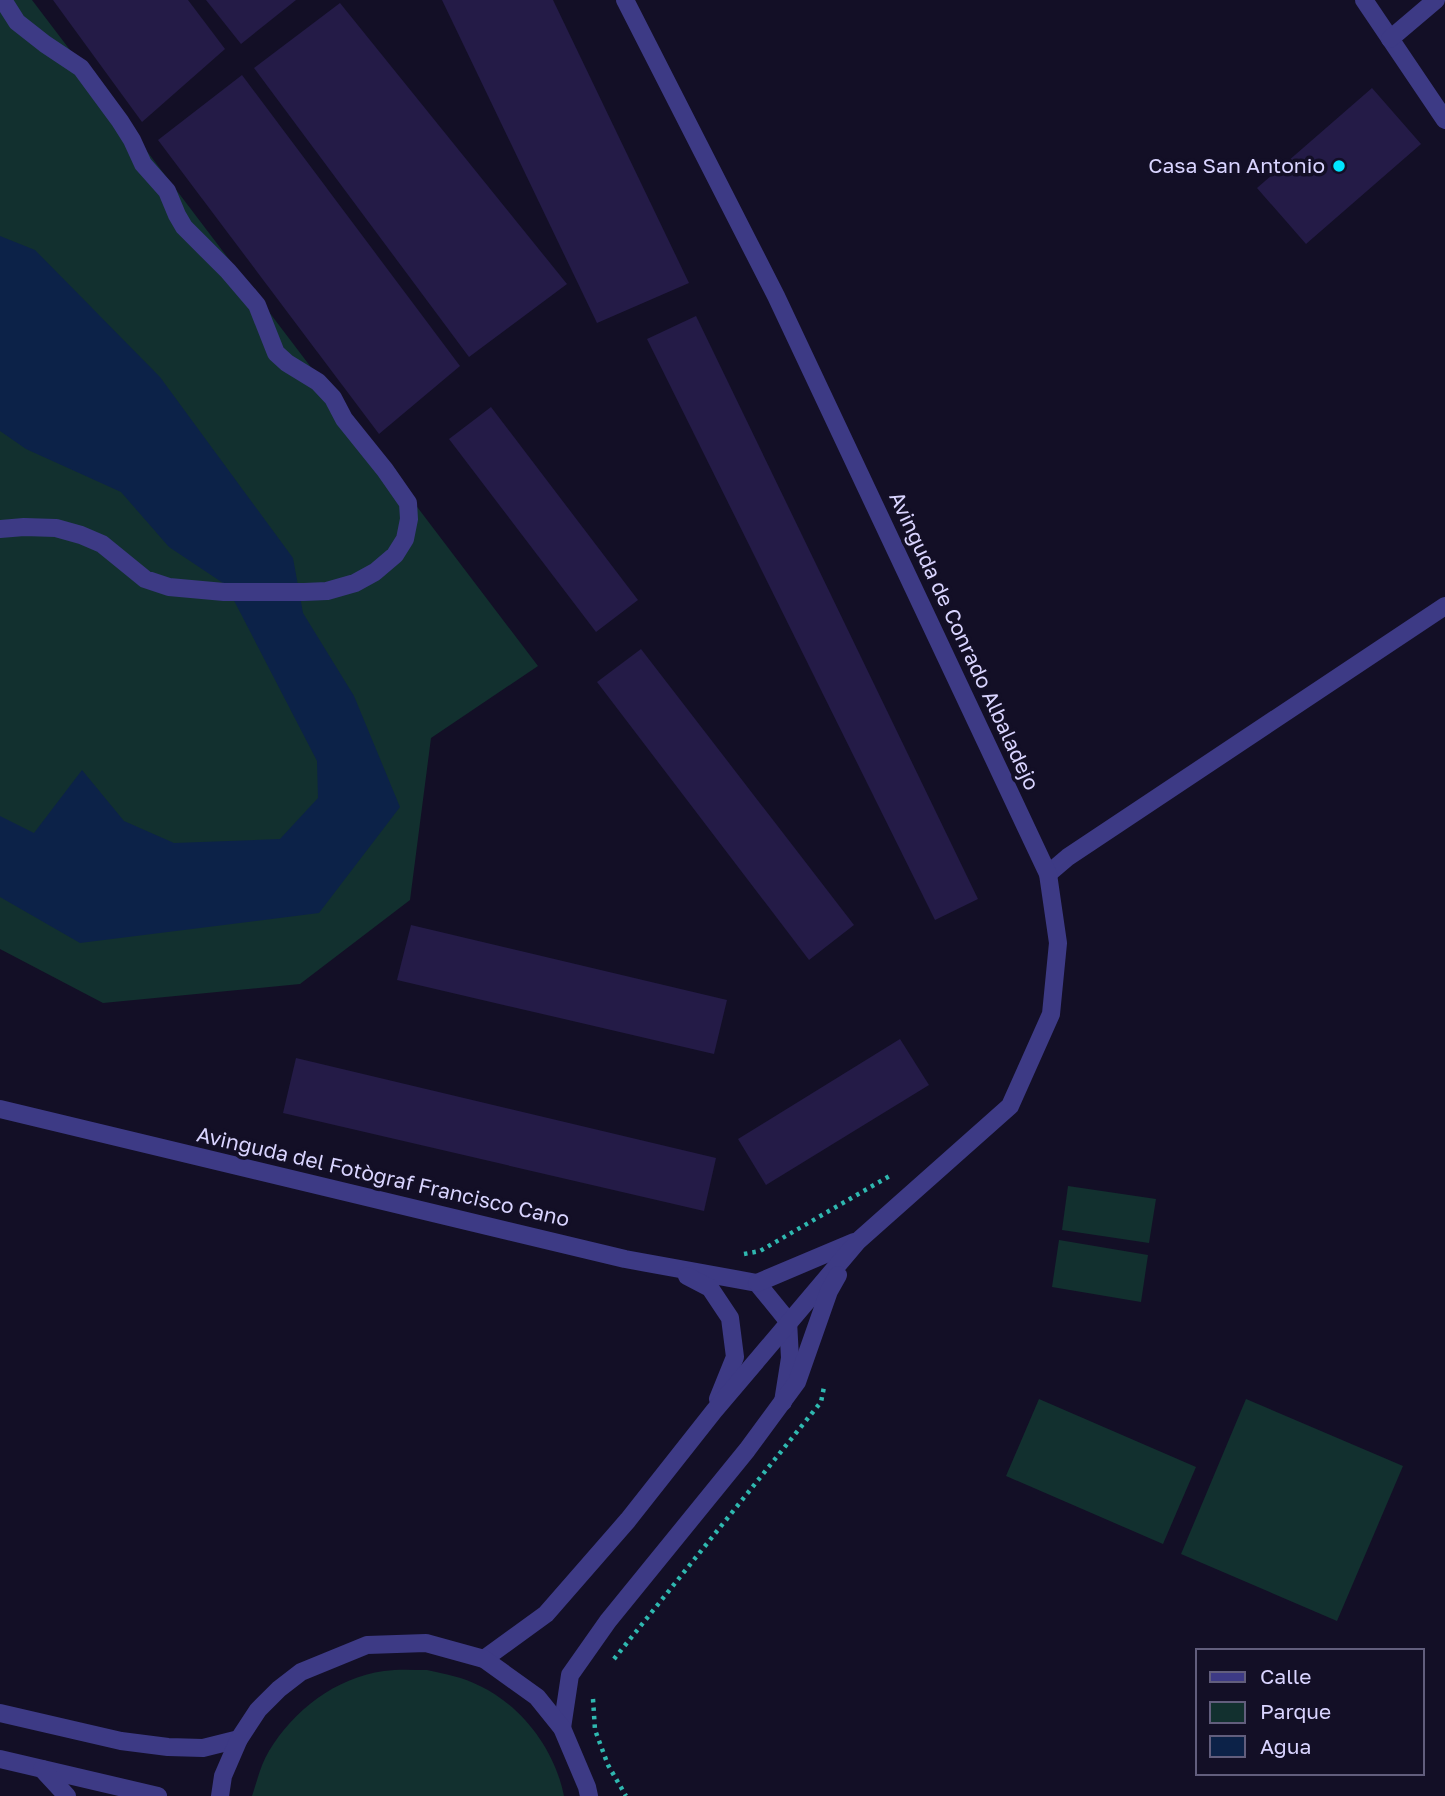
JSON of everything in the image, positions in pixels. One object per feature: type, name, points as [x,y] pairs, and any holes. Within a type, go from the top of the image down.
[{"type":"street","points":[[0,528],[56,528],[81,535],[102,544],[145,579],[169,587],[224,592],[304,592],[327,591],[355,583],[375,572],[395,555],[405,539],[409,519],[408,503],[344,419],[333,398],[318,382],[276,353],[257,304],[184,227],[167,191],[143,164],[120,121],[81,68],[17,22],[3,0]]},
{"type":"street","name":"Avinguda de Conrado Albaladejo","points":[[625,0],[776,296],[1048,873]]},
{"type":"street","points":[[1364,0],[1445,120]]},
{"type":"street","points":[[1391,39],[1436,0]]},
{"type":"street","points":[[484,1659],[546,1614],[628,1520],[788,1321],[858,1241],[1010,1106],[1051,1014],[1058,943],[1048,873],[1068,857],[1445,606]]},
{"type":"street","name":"Avinguda del Fotògraf Francisco Cano","points":[[0,1109],[612,1255],[757,1283]]},
{"type":"street","points":[[783,1402],[790,1358],[788,1321],[757,1283],[858,1241]]},
{"type":"street","points":[[562,1728],[570,1675],[608,1621],[747,1450],[797,1382],[829,1291],[858,1241]]},
{"type":"street","points":[[668,1267],[710,1288],[730,1318],[735,1357],[714,1411]]},
{"type":"street","points":[[220,1796],[223,1776],[239,1739],[258,1710],[301,1672],[367,1645],[426,1643],[484,1659],[537,1697],[562,1728],[589,1796]]},
{"type":"street","points":[[0,1713],[121,1741],[169,1747],[203,1748],[239,1739]]},
{"type":"street","points":[[0,1759],[158,1796]]},
{"type":"street","points":[[42,1769],[67,1796]]},
{"type":"path","points":[[736,1256],[760,1251],[894,1173]]},
{"type":"green space","points":[[0,0],[32,0],[538,666],[431,738],[410,900],[300,984],[103,1003],[0,949]]},
{"type":"green space","points":[[1068,1186],[1156,1199],[1149,1243],[1062,1230]]},
{"type":"green space","points":[[1059,1240],[1148,1255],[1141,1302],[1052,1287]]},
{"type":"green space","points":[[1039,1399],[1196,1467],[1163,1544],[1006,1476]]},
{"type":"green space","points":[[1246,1399],[1403,1466],[1337,1621],[1181,1554]]},
{"type":"green space","points":[[389,1670],[427,1670],[474,1683],[510,1705],[545,1746],[560,1779],[564,1796],[252,1796],[261,1767],[279,1736],[318,1698],[366,1675]]},
{"type":"water","points":[[0,236],[35,250],[160,377],[293,558],[303,613],[354,696],[400,807],[319,913],[80,943],[0,897],[0,816],[34,833],[82,770],[124,821],[174,843],[280,839],[318,798],[317,761],[226,585],[169,547],[121,492],[26,449],[0,431]]},
{"type":"building","points":[[53,0],[188,0],[225,49],[142,122]]},
{"type":"building","points":[[206,0],[296,0],[241,44]]},
{"type":"building","points":[[442,0],[553,0],[689,283],[597,323]]},
{"type":"building","points":[[340,3],[567,284],[469,357],[254,68]]},
{"type":"building","points":[[242,75],[460,366],[379,434],[158,140]]},
{"type":"building","name":"Casa San Antonio","points":[[1372,88],[1421,144],[1306,244],[1257,188]]},
{"type":"building","points":[[696,316],[978,899],[935,920],[647,339]]},
{"type":"building","points":[[491,407],[638,600],[596,632],[449,439]]},
{"type":"building","points":[[641,649],[854,925],[809,960],[597,682]]},
{"type":"building","points":[[411,925],[727,1000],[714,1054],[397,980]]},
{"type":"building","points":[[900,1039],[929,1085],[766,1185],[738,1139]]},
{"type":"building","points":[[296,1058],[716,1158],[704,1211],[283,1113]]},
{"type":"place","name":"Casa San Antonio","points":[[1339,166]]}]
